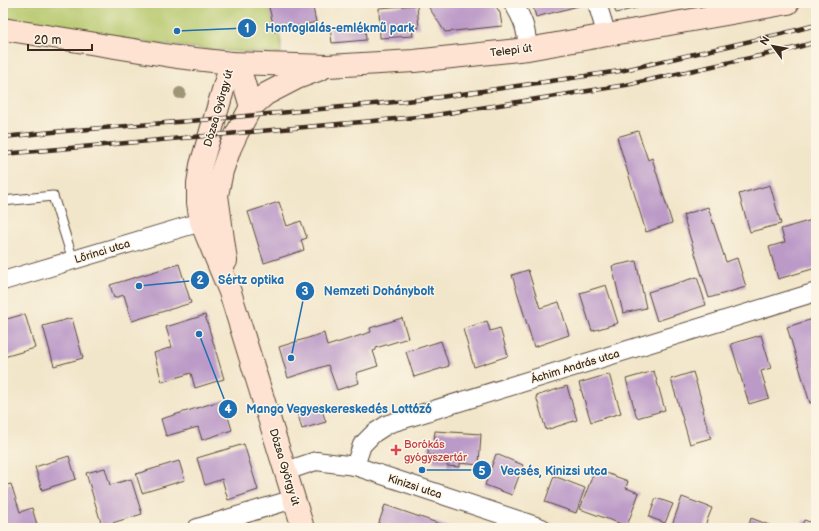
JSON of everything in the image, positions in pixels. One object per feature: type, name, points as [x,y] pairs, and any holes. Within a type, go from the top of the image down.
[{"type":"main road","name":"Telepi út","points":[[3,29],[159,55],[231,63],[328,66],[414,61],[528,49],[788,3]]},
{"type":"main road","name":"Dózsa György út","points":[[230,292],[218,195],[222,171],[230,148],[251,107],[242,80],[231,63]]},
{"type":"main road","name":"Dózsa György út","points":[[231,63],[201,165],[198,184],[198,203],[201,222],[230,292],[303,528]]},
{"type":"main road","points":[[251,107],[266,94],[297,78],[328,66]]},
{"type":"street","points":[[512,3],[520,14],[525,27],[528,49]]},
{"type":"street","points":[[598,3],[607,36]]},
{"type":"street","name":"Lőrinci utca","points":[[3,281],[201,222]]},
{"type":"street","name":"Áchim András utca","points":[[355,466],[362,445],[374,433],[388,424],[816,292]]},
{"type":"street","name":"Kinizsi utca","points":[[286,470],[316,460],[355,466],[542,528]]},
{"type":"street","points":[[197,528],[294,499]]},
{"type":"lane","points":[[3,201],[53,196],[73,260]]},
{"type":"green space","points":[[3,3],[272,3],[281,42],[281,54],[166,45],[3,20]]},
{"type":"building","points":[[268,3],[312,3],[316,22],[275,32]]},
{"type":"building","points":[[426,3],[494,3],[500,13],[502,26],[445,32]]},
{"type":"building","points":[[532,3],[581,3],[582,5],[536,17]]},
{"type":"building","points":[[612,3],[653,3],[653,4],[616,13]]},
{"type":"building","points":[[417,5],[419,28],[412,28],[413,36],[380,38],[379,8]]},
{"type":"building","points":[[365,24],[366,40],[332,43],[330,27]]},
{"type":"building","points":[[638,131],[648,160],[652,158],[672,223],[646,232],[617,137]]},
{"type":"building","points":[[770,185],[781,224],[750,232],[739,194]]},
{"type":"building","points":[[279,202],[287,226],[301,221],[307,238],[301,240],[304,250],[264,263],[248,212]]},
{"type":"building","points":[[708,207],[726,262],[737,258],[746,287],[709,298],[683,215]]},
{"type":"building","points":[[812,220],[815,234],[816,233],[816,268],[778,279],[769,247],[785,242],[781,229]]},
{"type":"building","points":[[636,261],[646,308],[623,313],[612,266]]},
{"type":"building","points":[[179,264],[191,303],[132,321],[124,295],[114,298],[110,285]]},
{"type":"building","points":[[528,270],[540,308],[559,302],[569,335],[534,347],[512,275]]},
{"type":"building","points":[[697,277],[706,305],[657,321],[648,292]]},
{"type":"building","points":[[606,285],[618,323],[592,331],[580,293]]},
{"type":"building","points":[[25,314],[35,348],[4,357],[3,320]]},
{"type":"building","points":[[205,315],[224,379],[195,388],[191,373],[162,382],[154,353],[172,347],[166,327]]},
{"type":"building","points":[[72,318],[83,358],[54,366],[43,326]]},
{"type":"building","points":[[402,318],[408,338],[376,348],[376,350],[373,351],[378,366],[356,373],[359,383],[337,390],[328,365],[288,378],[279,347],[324,333],[327,346],[371,332],[370,328]]},
{"type":"building","points":[[816,318],[816,401],[810,403],[787,327]]},
{"type":"building","points":[[487,321],[490,331],[500,328],[508,356],[474,367],[463,329]]},
{"type":"building","points":[[761,335],[771,368],[761,371],[769,398],[749,404],[731,344]]},
{"type":"building","points":[[441,341],[449,366],[414,377],[406,352]]},
{"type":"building","points":[[654,371],[665,410],[637,418],[626,379]]},
{"type":"building","points":[[693,372],[704,409],[702,410],[711,438],[690,444],[671,379]]},
{"type":"building","points":[[609,374],[621,413],[591,422],[579,383]]},
{"type":"building","points":[[567,386],[577,420],[546,430],[536,396]]},
{"type":"building","points":[[223,400],[232,430],[202,440],[198,427],[166,436],[161,419]]},
{"type":"building","points":[[320,405],[326,422],[302,429],[297,412]]},
{"type":"building","points":[[435,431],[481,434],[479,465],[460,463],[460,467],[447,466],[447,463],[433,462],[434,455],[428,455],[429,443],[434,443]]},
{"type":"building","points":[[244,444],[258,490],[228,500],[222,479],[205,485],[197,458]]},
{"type":"building","points":[[496,454],[523,465],[512,495],[485,485]]},
{"type":"building","points":[[69,456],[76,479],[42,490],[35,467]]},
{"type":"building","points":[[179,461],[185,480],[142,493],[136,474]]},
{"type":"building","points":[[105,468],[110,485],[131,479],[142,514],[102,526],[86,473]]},
{"type":"building","points":[[595,469],[628,481],[626,488],[639,493],[627,526],[580,509]]},
{"type":"building","points":[[554,476],[585,488],[576,513],[545,502]]},
{"type":"building","points":[[11,484],[20,512],[32,508],[38,528],[6,528],[3,518],[3,486]]},
{"type":"building","points":[[682,497],[712,508],[704,528],[671,528]]},
{"type":"building","points":[[656,498],[673,504],[665,523],[649,517]]},
{"type":"building","points":[[385,505],[452,528],[377,528]]},
{"type":"building","points":[[751,518],[777,528],[748,528]]},
{"type":"building","points":[[804,520],[816,524],[816,528],[801,528]]},
{"type":"railway","points":[[3,137],[427,99],[620,71],[816,25]]},
{"type":"railway","points":[[3,154],[429,116],[626,85],[791,49],[816,42]]},
{"type":"place","name":"Honfoglalás-emlékmű park","points":[[177,31]]},
{"type":"place","name":"Sértz optika","points":[[139,286]]},
{"type":"place","name":"Mango Vegyeskereskedés Lottózó","points":[[199,334]]},
{"type":"place","name":"Nemzeti Dohánybolt","points":[[291,358]]},
{"type":"place","name":"Borókás gyógyszertár","points":[[396,450]]},
{"type":"place","name":"Vecsés, Kinizsi utca","points":[[422,470]]}]
